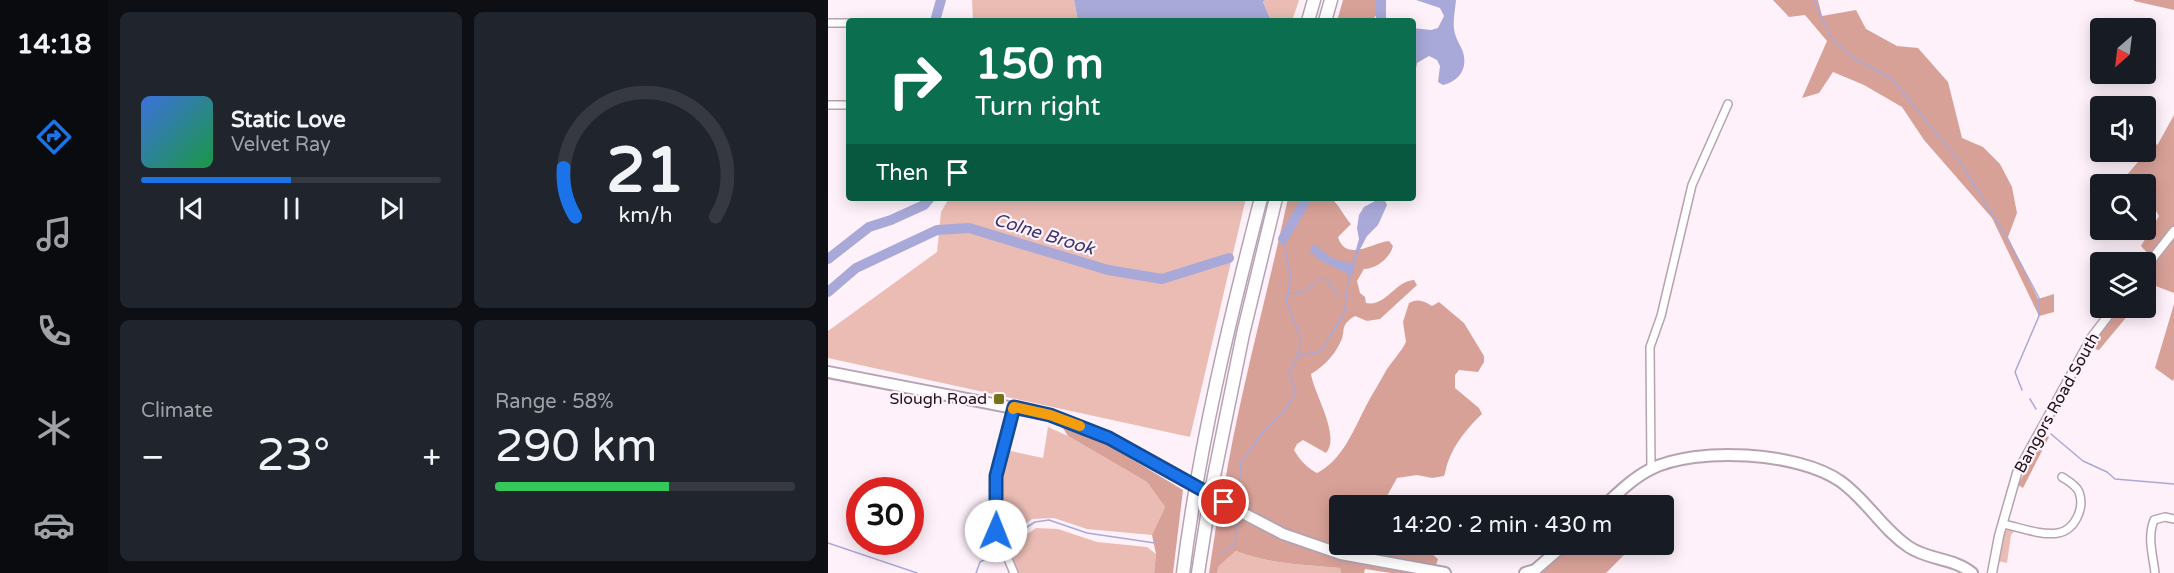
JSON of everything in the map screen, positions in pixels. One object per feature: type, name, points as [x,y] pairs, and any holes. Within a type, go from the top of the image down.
[{"type":"highway","points":[[1309,18],[1314,0]]},
{"type":"highway","points":[[1326,18],[1331,0]]},
{"type":"highway","points":[[1184,573],[1204,441],[1244,262],[1260,201]]},
{"type":"highway","points":[[1198,573],[1210,491],[1261,255],[1275,201]]},
{"type":"main road","points":[[828,372],[1050,415],[1109,438],[1283,534],[1341,554],[1445,573]]},
{"type":"main road","points":[[1616,495],[1651,469],[1683,458],[1717,455],[1781,459],[1817,469],[1837,479],[1856,493],[1893,534],[1910,548],[1953,563],[1972,573]]},
{"type":"main road","points":[[1525,573],[1535,570],[1552,555]]},
{"type":"street","points":[[828,23],[846,23]]},
{"type":"street","points":[[1651,469],[1650,347],[1661,316],[1692,185],[1728,104]]},
{"type":"street","points":[[828,105],[846,105]]},
{"type":"street","points":[[2156,254],[2174,231]]},
{"type":"street","name":"Bangors Road South","points":[[1992,573],[2012,490],[2026,456],[2092,337],[2106,318]]},
{"type":"street","points":[[1014,407],[996,476],[996,531],[1014,573]]},
{"type":"street","points":[[2003,524],[2057,533],[2068,530],[2077,519],[2081,503],[2079,492],[2062,477]]},
{"type":"street","points":[[2155,573],[2150,533],[2152,517],[2174,519]]},
{"type":"shaded area","points":[[972,0],[1074,0],[1077,18],[973,18]]},
{"type":"shaded area","points":[[1265,0],[1299,0],[1293,18],[1270,18],[1263,2]]},
{"type":"shaded area","points":[[1343,0],[1379,0],[1379,11],[1374,18],[1338,18]]},
{"type":"shaded area","points":[[1773,0],[1818,0],[1822,16],[1856,10],[1866,29],[1897,46],[1918,48],[1948,82],[1962,138],[1983,147],[2000,164],[2012,187],[2017,213],[2008,237],[2038,299],[2054,294],[2054,312],[2039,316],[1992,218],[1924,140],[1902,107],[1864,85],[1833,72],[1819,93],[1802,98],[1827,41],[1805,15],[1789,17]]},
{"type":"shaded area","points":[[2174,0],[2174,10],[2134,1]]},
{"type":"shaded area","points":[[2174,115],[2174,231],[2156,253],[2146,252],[2141,246],[2145,240],[2156,240],[2156,221],[2159,216],[2156,211],[2156,174],[2128,174],[2138,162],[2156,162],[2156,145]]},
{"type":"shaded area","points":[[947,201],[1245,201],[1190,437],[828,358],[828,331],[937,252],[941,212]]},
{"type":"shaded area","points":[[1287,201],[1334,201],[1351,224],[1338,237],[1347,249],[1361,249],[1389,241],[1393,246],[1386,259],[1378,265],[1364,269],[1357,281],[1366,303],[1385,298],[1407,281],[1414,280],[1417,285],[1380,319],[1367,321],[1355,316],[1346,323],[1342,339],[1334,353],[1311,374],[1329,426],[1330,446],[1326,453],[1303,440],[1294,450],[1310,469],[1317,473],[1334,461],[1346,444],[1387,369],[1406,342],[1403,322],[1409,303],[1415,301],[1432,306],[1439,302],[1464,323],[1484,356],[1484,362],[1478,372],[1459,370],[1455,375],[1455,388],[1479,408],[1482,414],[1458,442],[1444,476],[1432,478],[1417,475],[1397,478],[1388,495],[1329,495],[1329,545],[1305,537],[1252,513],[1223,494]]},
{"type":"shaded area","points":[[2174,237],[2174,293],[2156,286],[2156,260]]},
{"type":"shaded area","points":[[2174,304],[2174,378],[2173,381],[2155,368]]},
{"type":"shaded area","points":[[2112,318],[2126,318],[2099,350],[2090,348]]},
{"type":"shaded area","points":[[1061,425],[1100,440],[1183,490],[1173,573],[1154,573],[1156,554],[1152,535],[1165,507],[1147,482],[1068,436]]},
{"type":"shaded area","points":[[1048,427],[1068,436],[1147,482],[1165,507],[1152,535],[1087,529],[1054,518],[1032,519],[1004,540],[999,507],[1006,450],[1043,458]]},
{"type":"shaded area","points":[[2045,435],[2049,437],[2023,488],[2018,485]]},
{"type":"shaded area","points":[[1219,507],[1255,527],[1329,555],[1425,573],[1391,573],[1365,569],[1364,573],[1341,573],[1340,568],[1274,561],[1236,551],[1219,566],[1217,573],[1209,573]]},
{"type":"shaded area","points":[[1036,528],[1058,529],[1097,542],[1147,547],[1156,554],[1154,573],[1019,573],[1008,547]]},
{"type":"shaded area","points":[[2009,529],[2014,531],[2011,535],[2007,563],[1997,561],[2003,533]]},
{"type":"shaded area","points":[[1236,551],[1274,561],[1340,568],[1341,573],[1217,573],[1219,566]]},
{"type":"shaded area","points":[[1382,555],[1433,555],[1438,559],[1436,565]]},
{"type":"shaded area","points":[[1561,555],[1624,555],[1606,573],[1542,573]]},
{"type":"water","points":[[1074,0],[1265,0],[1263,2],[1270,18],[1077,18]]},
{"type":"water","points":[[1416,0],[1456,0],[1454,30],[1463,52],[1464,64],[1461,73],[1454,81],[1443,85],[1438,82],[1440,66],[1437,60],[1429,56],[1417,63],[1416,68],[1416,28],[1431,30],[1438,28],[1444,16],[1440,8]]},
{"type":"water","points":[[1375,201],[1385,201],[1387,205],[1378,225],[1367,236],[1357,255],[1352,276],[1309,252],[1314,244],[1332,258],[1352,264],[1359,239],[1357,228],[1359,215],[1364,207]]},
{"type":"waterway","points":[[936,18],[941,0]]},
{"type":"waterway","name":"Colne Brook","points":[[1381,0],[1381,18]]},
{"type":"waterway","points":[[1814,0],[1830,36],[1852,57],[1892,79],[1960,162],[2007,238],[2039,298],[2039,316],[2015,372],[2022,390]]},
{"type":"waterway","points":[[828,259],[869,227],[891,220],[924,205],[927,201]]},
{"type":"waterway","name":"Colne Brook","points":[[1283,239],[1305,201]]},
{"type":"waterway","name":"Colne Brook","points":[[828,292],[856,268],[937,230],[969,228],[1108,270],[1162,279],[1229,258]]},
{"type":"waterway","points":[[1237,506],[1241,462],[1267,427],[1282,414],[1296,392],[1289,374],[1299,352],[1300,336],[1286,300],[1291,277],[1283,239]]},
{"type":"waterway","points":[[1298,356],[1321,351],[1344,313],[1349,275]]},
{"type":"waterway","points":[[1288,294],[1304,292],[1320,279],[1328,280],[1338,296]]},
{"type":"waterway","points":[[2030,399],[2036,409]]},
{"type":"waterway","points":[[2051,434],[2083,461],[2107,472],[2115,479],[2174,484]]},
{"type":"waterway","points":[[1221,554],[1235,544],[1237,514]]},
{"type":"waterway","points":[[1006,546],[1035,522],[1049,520],[1087,533],[1155,543]]},
{"type":"waterway","points":[[828,543],[917,573]]},
{"type":"waterway","points":[[976,573],[980,562],[1001,551]]},
{"type":"slow traffic","points":[[1013,409],[1014,407],[1050,415],[1080,426]]},
{"type":"place","name":"Slough Road","points":[[999,399]]},
{"type":"route","points":[[996,531],[996,476],[1014,407],[1050,415],[1083,426],[1224,502]]}]
